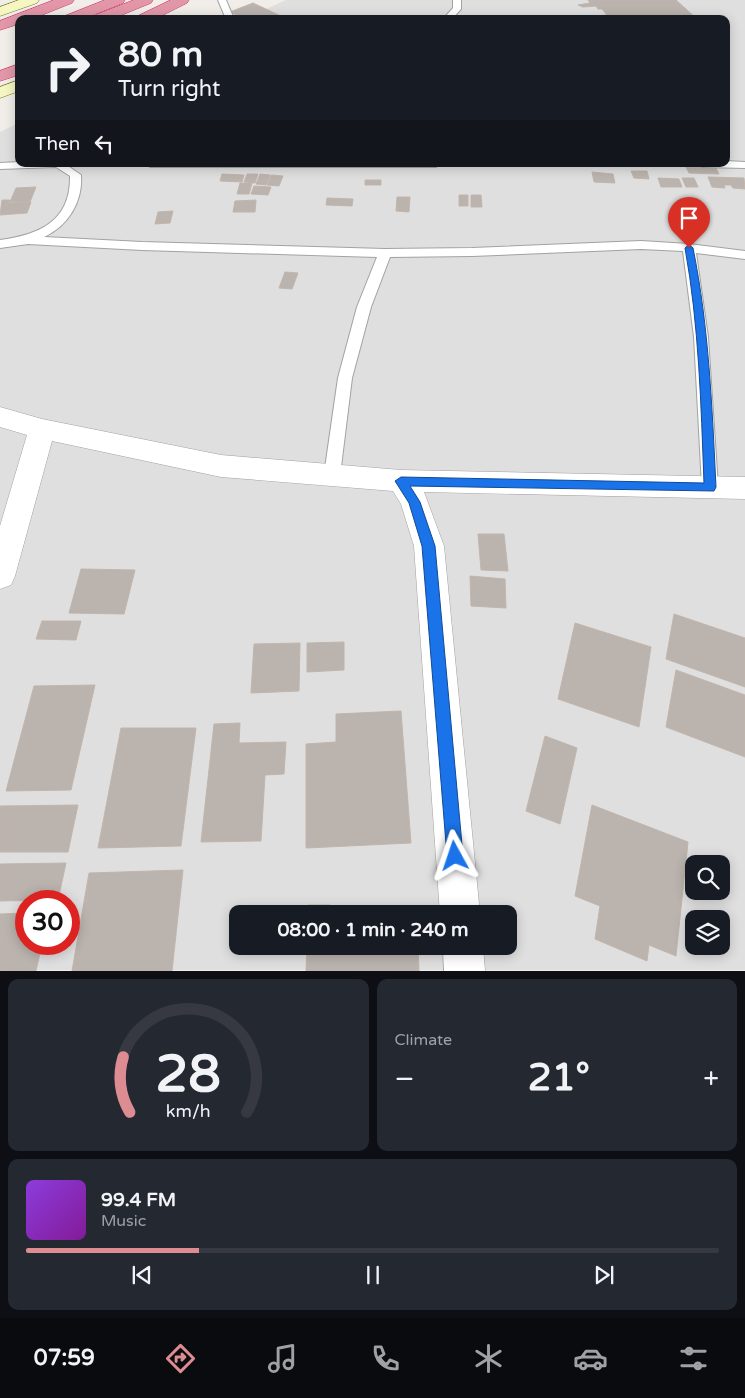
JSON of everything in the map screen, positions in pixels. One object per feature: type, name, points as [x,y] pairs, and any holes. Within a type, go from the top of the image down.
[{"type":"highway","points":[[28,15],[67,0]]},
{"type":"highway","points":[[80,15],[118,0]]},
{"type":"highway","points":[[110,15],[146,0]]},
{"type":"highway","points":[[151,15],[182,0]]},
{"type":"highway","points":[[0,26],[15,20]]},
{"type":"highway","points":[[0,76],[15,70]]},
{"type":"street","points":[[0,12],[32,0]]},
{"type":"street","points":[[0,93],[15,87]]},
{"type":"street","points":[[0,417],[42,429],[221,466],[401,481],[745,488]]},
{"type":"street","points":[[0,576],[42,429]]},
{"type":"street","points":[[401,481],[414,502],[428,546],[459,905]]},
{"type":"street","points":[[464,955],[465,970]]},
{"type":"lane","points":[[228,15],[223,2],[235,0]]},
{"type":"lane","points":[[451,15],[457,9],[457,0]]},
{"type":"lane","points":[[0,166],[15,165]]},
{"type":"lane","points":[[730,165],[745,165]]},
{"type":"lane","points":[[28,240],[62,220],[77,185],[75,175],[63,167]]},
{"type":"lane","points":[[0,244],[28,240],[142,246],[385,253],[472,252],[641,245],[689,248],[745,255]]},
{"type":"lane","points":[[689,248],[697,288],[705,377],[710,487]]},
{"type":"lane","points":[[332,475],[345,378],[364,307],[385,253]]},
{"type":"shaded area","points":[[286,0],[745,0],[745,970],[0,970],[0,132],[15,125],[15,167],[730,167],[730,15],[254,15]]},
{"type":"building","points":[[588,0],[676,0],[693,15],[607,15],[596,6],[583,7],[578,5],[590,3]]},
{"type":"building","points":[[253,3],[279,15],[236,15],[230,12]]},
{"type":"building","points":[[686,167],[716,168],[719,174],[689,173]]},
{"type":"building","points":[[631,171],[647,171],[649,179],[634,178]]},
{"type":"building","points":[[592,172],[613,174],[615,183],[594,182]]},
{"type":"building","points":[[222,174],[244,175],[242,182],[220,181]]},
{"type":"building","points":[[247,174],[258,174],[255,183],[244,182]]},
{"type":"building","points":[[260,174],[270,175],[266,185],[256,184]]},
{"type":"building","points":[[271,175],[283,176],[279,186],[267,185]]},
{"type":"building","points":[[708,177],[744,178],[745,189],[733,188],[731,185],[724,185],[725,188],[712,187]]},
{"type":"building","points":[[658,178],[679,179],[682,187],[661,187]]},
{"type":"building","points":[[682,178],[694,178],[698,187],[686,187]]},
{"type":"building","points":[[365,180],[381,180],[381,185],[365,185]]},
{"type":"building","points":[[240,183],[252,183],[249,194],[237,194]]},
{"type":"building","points":[[254,186],[271,187],[268,195],[251,194]]},
{"type":"building","points":[[36,187],[30,202],[10,202],[16,188]]},
{"type":"building","points":[[459,195],[468,195],[468,206],[459,206]]},
{"type":"building","points":[[471,195],[481,195],[482,207],[471,207]]},
{"type":"building","points":[[397,197],[410,197],[409,212],[396,211]]},
{"type":"building","points":[[327,198],[353,199],[352,206],[326,205]]},
{"type":"building","points":[[2,200],[10,200],[9,203],[31,202],[27,213],[0,215]]},
{"type":"building","points":[[256,200],[255,212],[233,212],[235,201]]},
{"type":"building","points":[[173,211],[170,223],[155,224],[158,212]]},
{"type":"building","points":[[285,272],[298,273],[292,289],[279,288]]},
{"type":"building","points":[[478,534],[504,534],[508,571],[481,570]]},
{"type":"building","points":[[81,569],[135,570],[124,614],[69,613]]},
{"type":"building","points":[[470,576],[505,579],[506,608],[471,606]]},
{"type":"building","points":[[674,614],[745,638],[745,687],[666,659]]},
{"type":"building","points":[[42,621],[81,621],[76,640],[36,639]]},
{"type":"building","points":[[575,623],[651,647],[639,727],[558,699]]},
{"type":"building","points":[[344,642],[344,670],[307,672],[307,643]]},
{"type":"building","points":[[300,643],[299,691],[251,693],[254,644]]},
{"type":"building","points":[[676,670],[745,695],[745,757],[666,727]]},
{"type":"building","points":[[95,685],[71,790],[6,791],[34,686]]},
{"type":"building","points":[[401,711],[411,843],[306,848],[306,744],[336,742],[336,714]]},
{"type":"building","points":[[240,723],[239,743],[286,742],[284,774],[265,775],[261,841],[201,842],[214,724]]},
{"type":"building","points":[[121,728],[196,728],[181,846],[98,848]]},
{"type":"building","points":[[545,736],[577,748],[560,824],[526,811]]},
{"type":"building","points":[[78,805],[68,852],[0,852],[0,806]]},
{"type":"building","points":[[592,805],[688,842],[687,855],[685,855],[676,956],[649,945],[647,961],[595,939],[600,906],[575,896]]},
{"type":"building","points":[[66,863],[60,890],[15,890],[15,901],[0,901],[0,864]]},
{"type":"building","points":[[183,870],[172,971],[72,971],[75,955],[80,955],[80,925],[89,873]]},
{"type":"building","points":[[15,913],[15,955],[40,955],[36,971],[0,971],[0,914]]},
{"type":"building","points":[[307,955],[418,955],[419,971],[306,971]]},
{"type":"route","points":[[455,856],[428,546],[414,502],[401,481],[710,487],[705,377],[697,288],[689,248]]}]
